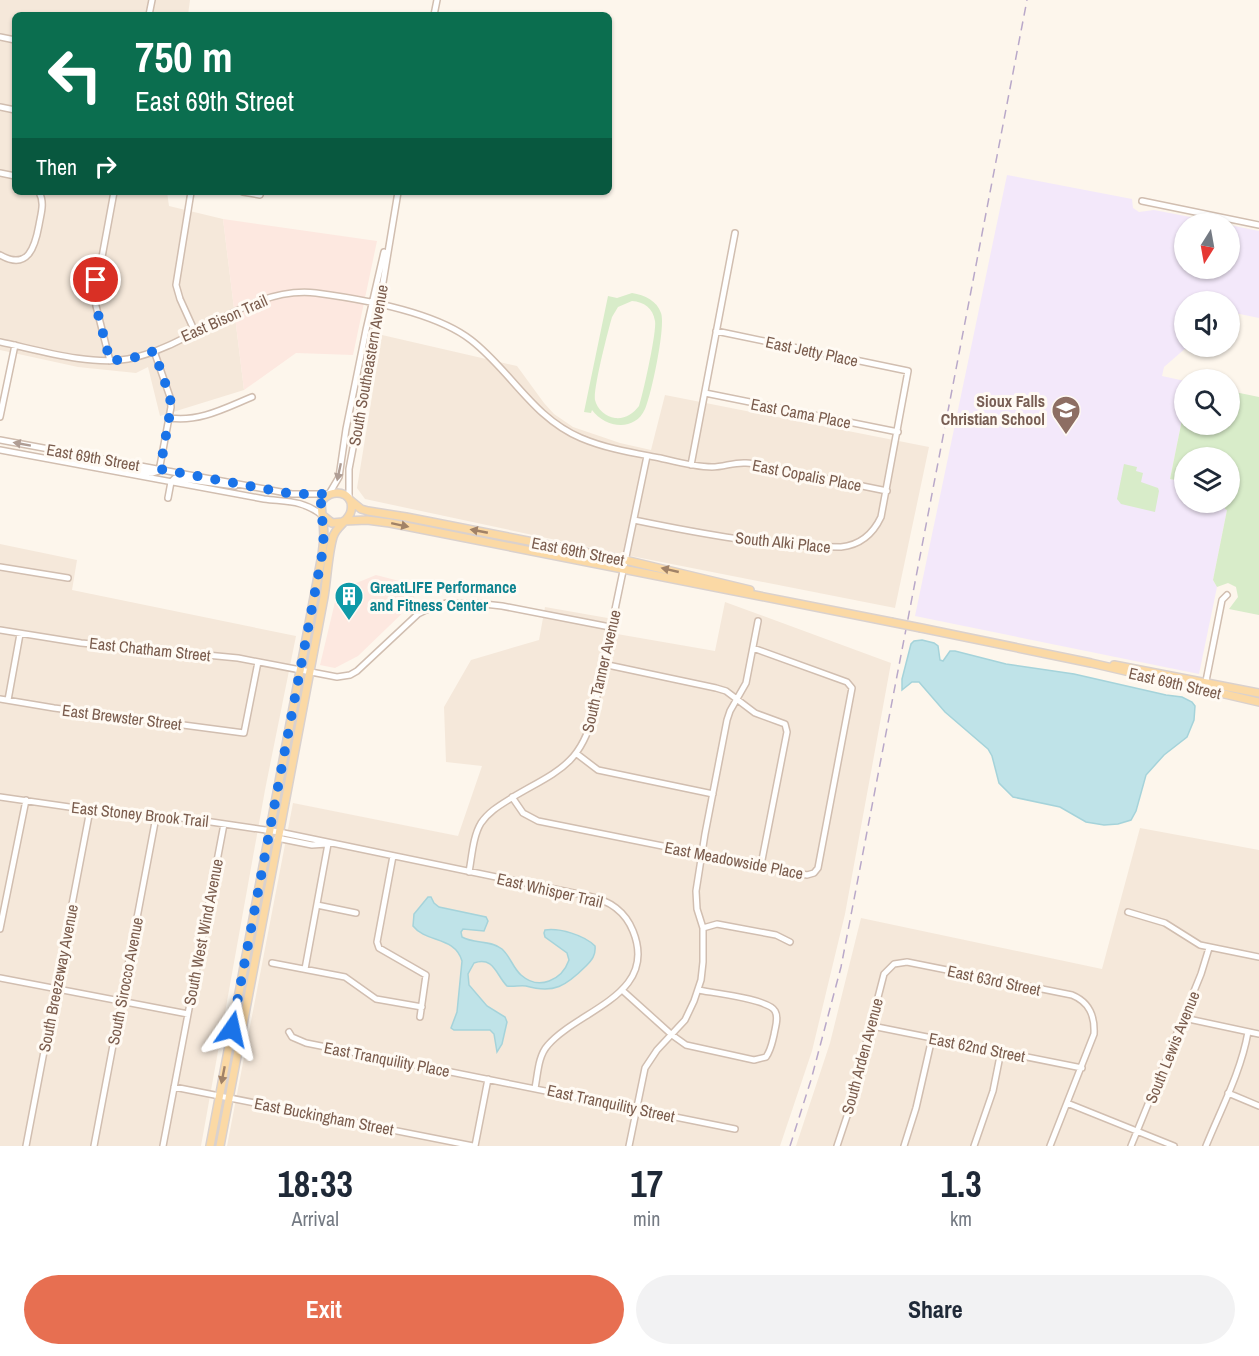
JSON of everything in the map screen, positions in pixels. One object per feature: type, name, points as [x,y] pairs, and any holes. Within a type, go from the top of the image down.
[{"type":"main road","points":[[210,1146],[322,555],[324,538],[320,505],[329,494],[340,493],[349,499],[352,510],[333,539],[220,1146]]},
{"type":"main road","name":"East 69th Street","points":[[349,499],[361,509],[368,511],[625,560],[808,605]]},
{"type":"main road","points":[[322,516],[332,523],[344,522]]},
{"type":"main road","name":"East 69th Street","points":[[344,522],[367,520],[383,522],[1091,663],[1124,666],[1259,702]]},
{"type":"main road","name":"East 69th Street","points":[[1205,686],[1259,693]]},
{"type":"street","points":[[0,255],[13,260],[22,259],[33,250],[43,202],[40,195]]},
{"type":"street","points":[[110,361],[95,295],[113,195]]},
{"type":"street","points":[[191,195],[176,285],[195,332]]},
{"type":"street","name":"South Southeastern Avenue","points":[[329,494],[339,477],[346,429],[371,304],[397,195]]},
{"type":"street","points":[[1142,201],[1259,225]]},
{"type":"street","name":"South Southeastern Avenue","points":[[349,499],[349,469],[380,305],[390,231]]},
{"type":"street","points":[[691,465],[735,233]]},
{"type":"street","name":"East Bison Trail","points":[[0,342],[88,359],[110,361],[137,357],[265,299],[286,293],[315,293],[380,305],[428,318],[457,330],[472,340],[543,415],[578,437],[618,450],[691,465]]},
{"type":"street","name":"East Jetty Place","points":[[716,331],[908,371]]},
{"type":"street","points":[[0,417],[15,345]]},
{"type":"street","points":[[94,467],[108,466],[153,473],[160,469],[170,418],[170,397],[154,351]]},
{"type":"street","name":"South Alki Place","points":[[634,520],[744,540],[828,547],[849,546],[862,540],[874,529],[881,518],[908,371]]},
{"type":"street","name":"East Cama Place","points":[[705,393],[898,432]]},
{"type":"street","points":[[170,418],[192,419],[206,416],[252,397]]},
{"type":"street","name":"East 69th Street","points":[[0,440],[301,495],[329,494]]},
{"type":"street","points":[[0,450],[303,504],[322,516]]},
{"type":"street","name":"South Tanner Avenue","points":[[469,872],[476,837],[481,824],[490,813],[565,765],[577,754],[585,741],[647,456]]},
{"type":"street","name":"East Copalis Place","points":[[691,465],[712,467],[748,463],[887,491]]},
{"type":"street","points":[[168,498],[173,478],[224,486],[246,485]]},
{"type":"street","points":[[0,567],[68,578]]},
{"type":"street","points":[[1205,686],[1222,600],[1227,595]]},
{"type":"street","name":"East Chatham Street","points":[[0,630],[81,643],[228,657],[337,677],[350,675],[357,671],[418,614],[446,603],[502,606],[610,627]]},
{"type":"street","points":[[629,1146],[645,1068],[689,1012],[698,990],[704,962],[703,928],[697,909],[696,891],[705,834],[727,720],[746,683],[758,621]]},
{"type":"street","points":[[8,700],[20,634]]},
{"type":"street","name":"East Meadowside Place","points":[[512,797],[523,813],[531,819],[807,875],[814,873],[818,868],[852,688],[847,682],[753,648]]},
{"type":"street","name":"East Brewster Street","points":[[0,699],[244,733],[258,662]]},
{"type":"street","points":[[603,664],[716,688],[726,692],[755,713],[781,721],[787,727],[788,732],[761,865]]},
{"type":"street","points":[[577,754],[598,770],[713,794]]},
{"type":"street","name":"East Stoney Brook Trail","points":[[0,797],[90,810],[191,819],[269,832]]},
{"type":"street","points":[[0,929],[26,800]]},
{"type":"street","name":"South Breezeway Avenue","points":[[26,1146],[90,810]]},
{"type":"street","name":"South Sirocco Avenue","points":[[94,1146],[156,817]]},
{"type":"street","name":"South West Wind Avenue","points":[[163,1146],[224,824]]},
{"type":"street","name":"East Whisper Trail","points":[[269,832],[312,845],[328,844],[393,856],[597,898],[617,909],[630,925],[637,949],[633,973],[622,990],[612,999],[549,1043],[541,1056],[535,1088]]},
{"type":"street","points":[[305,969],[328,844]]},
{"type":"street","points":[[393,856],[377,942],[379,948],[426,975],[420,1017]]},
{"type":"street","points":[[317,905],[356,913]]},
{"type":"street","points":[[1128,912],[1165,923],[1191,941],[1209,948],[1259,957]]},
{"type":"street","points":[[703,928],[717,924],[776,935],[790,942]]},
{"type":"street","name":"South Lewis Avenue","points":[[1131,1146],[1184,1018],[1209,948]]},
{"type":"street","name":"East 63rd Street","points":[[890,968],[900,962],[907,962],[1072,996],[1083,1001],[1092,1013],[1094,1034],[1082,1068]]},
{"type":"street","points":[[272,963],[345,977],[376,999],[422,1007]]},
{"type":"street","name":"South Arden Avenue","points":[[837,1146],[872,1026],[882,981],[890,968]]},
{"type":"street","points":[[0,978],[188,1014]]},
{"type":"street","points":[[622,990],[672,1035],[694,1048],[754,1060],[763,1059],[769,1053],[777,1017],[772,1008],[762,1003],[698,990]]},
{"type":"street","points":[[1184,1018],[1259,1034]]},
{"type":"street","name":"East 62nd Street","points":[[872,1026],[1082,1068]]},
{"type":"street","name":"East Tranquility Place","points":[[289,1032],[292,1037],[306,1043],[488,1079]]},
{"type":"street","points":[[1206,1146],[1245,1047],[1248,1032]]},
{"type":"street","points":[[904,1146],[916,1108],[932,1038]]},
{"type":"street","points":[[974,1146],[991,1099],[1001,1051]]},
{"type":"street","points":[[1050,1146],[1082,1068]]},
{"type":"street","points":[[474,1146],[488,1079]]},
{"type":"street","name":"East Tranquility Street","points":[[488,1079],[735,1129]]},
{"type":"street","name":"East Buckingham Street","points":[[174,1087],[474,1146]]},
{"type":"street","points":[[1228,1093],[1259,1106]]},
{"type":"street","points":[[1067,1103],[1174,1146]]},
{"type":"shaded area","points":[[0,0],[190,0],[188,12],[12,12],[12,195],[167,195],[169,206],[223,219],[244,390],[160,416],[148,367],[136,373],[78,367],[0,350]]},
{"type":"shaded area","name":"Sioux Falls Christian School","points":[[1007,175],[1132,199],[1133,208],[1139,212],[1154,210],[1174,214],[1174,279],[1240,279],[1240,227],[1259,231],[1259,318],[1240,314],[1240,291],[1174,291],[1176,357],[1164,367],[1162,376],[1174,379],[1174,435],[1179,435],[1176,447],[1174,447],[1170,479],[1174,480],[1174,513],[1226,513],[1213,580],[1217,587],[1199,674],[915,616]]},
{"type":"shaded area","points":[[223,219],[377,241],[353,355],[296,353],[244,390]]},
{"type":"shaded area","points":[[382,335],[517,366],[554,414],[573,427],[620,443],[651,450],[665,395],[929,447],[895,608],[631,556],[365,499],[357,488]]},
{"type":"shaded area","points":[[0,544],[77,560],[72,590],[296,636],[265,790],[201,1146],[0,1146]]},
{"type":"shaded area","points":[[376,575],[411,584],[415,601],[358,656],[335,668],[320,665],[335,602],[344,588]]},
{"type":"shaded area","points":[[725,602],[891,663],[845,914],[812,1051],[780,1146],[227,1146],[293,803],[458,836],[482,766],[446,762],[444,707],[471,660],[539,640],[545,607],[619,620],[617,634],[715,651]]},
{"type":"shaded area","points":[[1140,828],[1259,850],[1259,1146],[796,1146],[830,1043],[861,918],[1102,969]]},
{"type":"green space","points":[[632,293],[646,297],[657,305],[662,320],[657,361],[645,409],[634,421],[620,425],[604,421],[592,410],[591,413],[584,412],[608,296],[617,298]],"holes":[[[632,301],[647,306],[654,316],[652,349],[639,406],[628,415],[615,418],[605,414],[598,406],[595,400],[596,384],[612,317],[618,307]]]},
{"type":"green space","points":[[1240,393],[1259,397],[1259,615],[1229,609],[1238,597],[1236,587],[1228,583],[1217,587],[1213,580],[1226,513],[1240,513],[1240,447],[1176,447],[1179,435],[1240,435]]},
{"type":"green space","points":[[1174,459],[1174,480],[1170,479]]},
{"type":"green space","points":[[1124,464],[1137,467],[1136,471],[1143,473],[1141,482],[1158,488],[1155,512],[1121,504],[1117,499]]},
{"type":"water","points":[[922,640],[938,646],[940,660],[943,661],[950,651],[955,651],[1006,664],[1074,674],[1182,697],[1195,706],[1194,720],[1187,737],[1164,755],[1146,775],[1136,811],[1131,820],[1104,825],[1086,822],[1060,807],[1013,797],[999,783],[988,749],[945,712],[919,682],[912,682],[902,690],[902,679],[911,644]]},
{"type":"water","points":[[428,897],[431,897],[439,907],[486,917],[488,921],[484,931],[463,929],[462,937],[498,946],[518,972],[528,980],[542,983],[549,981],[561,973],[569,960],[567,953],[545,937],[545,930],[565,931],[585,939],[595,946],[594,955],[572,979],[559,986],[544,989],[507,986],[490,964],[474,963],[468,974],[469,985],[487,1006],[505,1017],[507,1022],[502,1044],[497,1052],[494,1034],[490,1030],[454,1030],[451,1028],[457,1012],[462,961],[453,947],[425,935],[413,926],[414,914]]},
{"type":"railway","points":[[790,1146],[811,1080],[841,967],[1027,0]]},
{"type":"place","name":"Sioux Falls Christian School","points":[[1066,436]]},
{"type":"place","name":"GreatLIFE Performance and Fitness Center","points":[[349,622]]},
{"type":"route","points":[[96,280],[96,306],[110,361],[137,357],[154,351],[165,381],[171,407],[160,469],[292,494],[328,494],[320,505],[324,532],[322,555],[232,1029]]}]
